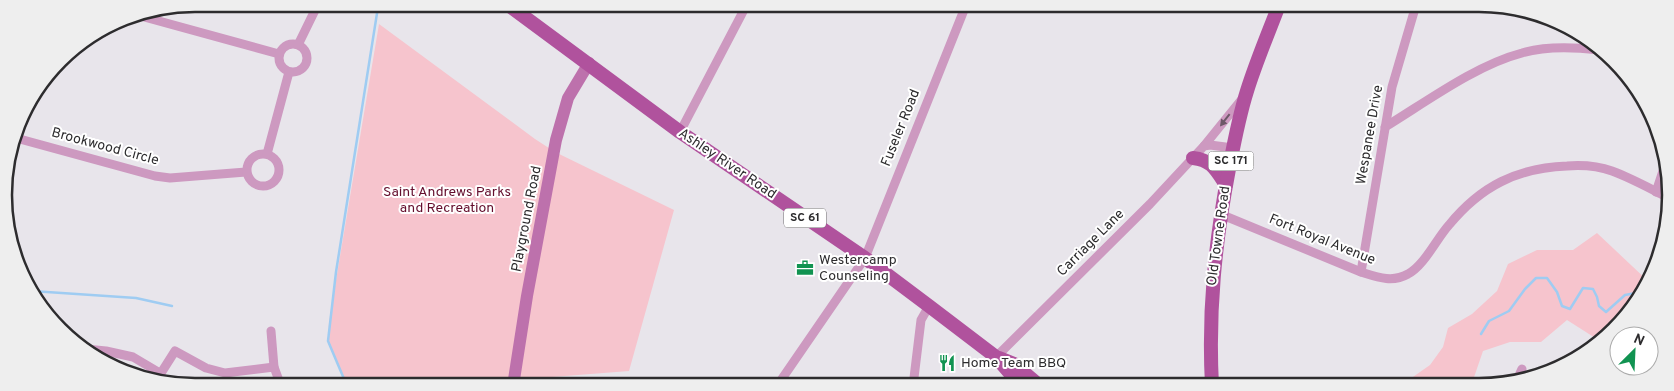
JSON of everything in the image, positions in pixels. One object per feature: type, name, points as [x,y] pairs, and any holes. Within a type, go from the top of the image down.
[{"type":"main road","name":"Ashley River Road","points":[[518,12],[680,132],[865,258],[996,357],[1013,378]]},
{"type":"main road","name":"Old Towne Road","points":[[1212,378],[1210,323],[1212,281],[1220,214],[1246,93],[1276,12]]},
{"type":"main road","name":"Playground Road","points":[[514,378],[527,296],[556,140],[568,98],[589,64]]},
{"type":"main road","points":[[1193,158],[1204,159],[1212,166],[1226,185]]},
{"type":"main road","name":"Ashley River Road","points":[[996,357],[1014,364],[1031,378]]},
{"type":"street","points":[[298,45],[314,12]]},
{"type":"street","points":[[680,132],[743,12]]},
{"type":"street","name":"Fuseler Road","points":[[782,378],[865,258],[961,12]]},
{"type":"street","name":"Wespanee Drive","points":[[1361,272],[1392,88],[1414,12]]},
{"type":"street","points":[[150,19],[279,54]]},
{"type":"street","points":[[298,45],[305,50],[307,55],[306,65],[299,72],[289,72],[282,67],[278,59],[279,54],[284,46],[298,45]]},
{"type":"street","points":[[1385,127],[1497,60],[1524,52],[1550,48],[1589,49]]},
{"type":"street","points":[[267,154],[289,72]]},
{"type":"street","name":"Carriage Lane","points":[[996,357],[1144,210],[1204,146],[1246,93]]},
{"type":"street","name":"Brookwood Circle","points":[[21,139],[154,176],[170,178],[246,172]]},
{"type":"street","points":[[1204,146],[1233,148]]},
{"type":"street","points":[[261,154],[267,154],[272,156],[280,171],[275,182],[271,185],[260,187],[251,182],[246,172],[247,167],[252,158],[261,154]]},
{"type":"street","name":"Fort Royal Avenue","points":[[1220,214],[1384,280],[1410,274],[1449,224],[1471,202],[1494,185],[1519,173],[1546,167],[1592,167],[1611,171],[1662,195]]},
{"type":"street","points":[[1656,192],[1661,178]]},
{"type":"street","points":[[914,378],[921,320],[929,306]]},
{"type":"street","points":[[271,331],[274,367],[278,378]]},
{"type":"street","points":[[98,350],[133,357],[153,373]]},
{"type":"street","points":[[159,375],[174,351],[206,368],[226,372],[274,367]]},
{"type":"green space","name":"Saint Andrews Parks and Recreation","points":[[379,24],[555,152],[674,210],[629,371],[540,378],[344,378],[328,341],[329,322]]},
{"type":"green space","points":[[1597,233],[1643,276],[1624,307],[1594,337],[1567,320],[1541,342],[1510,342],[1483,351],[1474,378],[1411,378],[1430,365],[1443,347],[1448,328],[1472,314],[1497,291],[1508,264],[1537,250],[1573,250]]},
{"type":"waterway","points":[[344,378],[328,341],[336,272],[377,12]]},
{"type":"waterway","points":[[1481,334],[1489,321],[1509,311],[1525,289],[1536,278],[1547,278],[1557,292],[1562,306],[1570,309],[1583,288],[1593,289],[1599,306],[1606,312],[1625,295],[1633,294]]},
{"type":"waterway","points":[[40,292],[136,298],[172,306]]},
{"type":"place","name":"Westercamp Counseling","points":[[805,268]]},
{"type":"place","name":"Home Team BBQ","points":[[947,363]]}]
